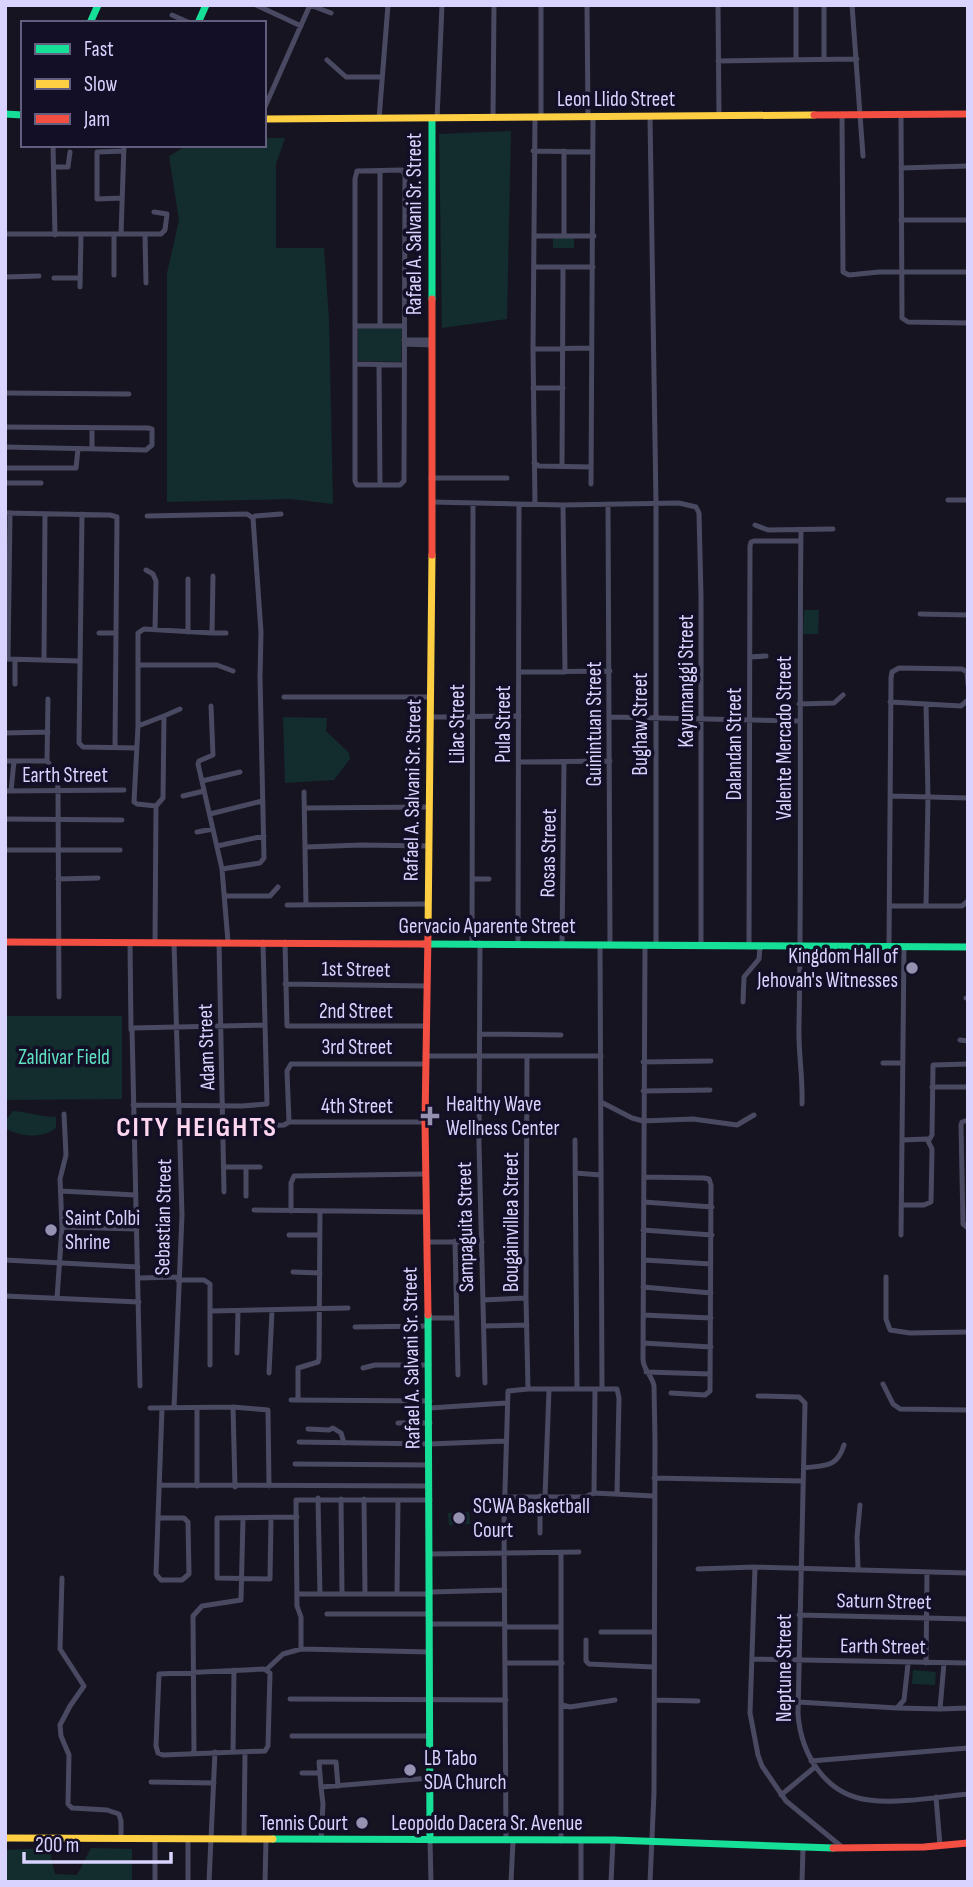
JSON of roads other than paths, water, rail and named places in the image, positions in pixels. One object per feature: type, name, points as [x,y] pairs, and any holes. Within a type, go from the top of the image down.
[{"type":"main road","points":[[91,21],[98,5]]},
{"type":"main road","points":[[199,21],[206,5]]},
{"type":"main road","name":"Leon Llido Street","points":[[266,119],[968,114]]},
{"type":"main road","name":"Rafael A. Salvani Sr. Street","points":[[430,1840],[430,1405],[425,1026],[431,717],[434,119]]},
{"type":"main road","name":"Gervacio Aparente Street","points":[[5,942],[968,947]]},
{"type":"main road","name":"Leopoldo Dacera Sr. Avenue","points":[[5,1838],[613,1840],[845,1849],[968,1843]]},
{"type":"street","points":[[256,5],[301,26]]},
{"type":"street","points":[[266,105],[310,5],[331,13]]},
{"type":"street","points":[[379,119],[388,5]]},
{"type":"street","points":[[434,119],[442,5]]},
{"type":"street","points":[[493,117],[494,5]]},
{"type":"street","points":[[535,504],[533,151],[538,117],[541,5]]},
{"type":"street","points":[[587,5],[594,236],[591,484]]},
{"type":"street","points":[[718,5],[719,116]]},
{"type":"street","points":[[796,5],[796,59]]},
{"type":"street","points":[[824,5],[824,59]]},
{"type":"street","points":[[852,5],[863,156]]},
{"type":"street","points":[[172,15],[186,21]]},
{"type":"street","points":[[327,60],[346,76],[381,77]]},
{"type":"street","points":[[718,61],[857,60]]},
{"type":"street","points":[[842,115],[843,272],[849,275],[968,272]]},
{"type":"street","points":[[901,115],[901,313],[905,322],[968,323]]},
{"type":"street","name":"Bughaw Street","points":[[650,117],[656,504],[656,945]]},
{"type":"street","points":[[53,147],[55,234]]},
{"type":"street","points":[[114,275],[122,198],[124,148],[100,150],[97,152],[97,199],[122,198]]},
{"type":"street","points":[[533,151],[593,152]]},
{"type":"street","points":[[564,151],[564,236]]},
{"type":"street","points":[[54,167],[68,167],[70,152]]},
{"type":"street","points":[[901,168],[968,166]]},
{"type":"street","points":[[402,170],[405,175],[404,481],[400,485],[355,484],[355,178],[357,171],[380,171],[402,170]]},
{"type":"street","points":[[380,171],[380,326]]},
{"type":"street","points":[[5,234],[161,234],[165,230],[167,214],[154,212]]},
{"type":"street","points":[[901,220],[968,220]]},
{"type":"street","points":[[80,287],[81,234]]},
{"type":"street","points":[[145,234],[146,283]]},
{"type":"street","points":[[534,236],[594,236]]},
{"type":"street","points":[[534,267],[593,267]]},
{"type":"street","points":[[562,466],[563,268]]},
{"type":"street","points":[[5,277],[39,276]]},
{"type":"street","points":[[54,278],[80,278]]},
{"type":"street","points":[[355,326],[404,326]]},
{"type":"street","points":[[405,342],[431,342]]},
{"type":"street","points":[[533,349],[592,348]]},
{"type":"street","points":[[355,365],[404,365]]},
{"type":"street","points":[[379,365],[380,485]]},
{"type":"street","points":[[533,387],[563,388]]},
{"type":"street","points":[[5,393],[129,394]]},
{"type":"street","points":[[5,427],[150,429],[153,433],[152,445],[146,450],[5,447]]},
{"type":"street","points":[[92,428],[92,449]]},
{"type":"street","points":[[5,468],[76,468],[78,449]]},
{"type":"street","points":[[534,463],[539,466],[591,467]]},
{"type":"street","points":[[431,478],[507,478]]},
{"type":"street","points":[[5,483],[41,483]]},
{"type":"street","points":[[948,500],[968,500]]},
{"type":"street","name":"Kayumanggi Street","points":[[432,502],[688,504],[698,510],[702,717],[701,946]]},
{"type":"street","name":"Lilac Street","points":[[473,504],[472,879],[476,943]]},
{"type":"street","name":"Pula Street","points":[[518,944],[519,504]]},
{"type":"street","name":"Guinintuan Street","points":[[608,504],[610,944]]},
{"type":"street","points":[[563,505],[565,671]]},
{"type":"street","points":[[79,661],[6,659],[8,513],[112,515],[117,519],[115,747]]},
{"type":"street","points":[[44,660],[46,514]]},
{"type":"street","points":[[82,514],[79,743],[83,747],[136,748]]},
{"type":"street","points":[[146,516],[247,514],[253,518],[281,514]]},
{"type":"street","points":[[222,869],[263,862],[261,632],[253,518]]},
{"type":"street","points":[[755,525],[768,530],[833,529]]},
{"type":"street","name":"Valente Mercado Street","points":[[801,530],[799,1058],[802,1104]]},
{"type":"street","name":"Dalandan Street","points":[[749,947],[751,542],[801,541]]},
{"type":"street","points":[[146,570],[155,578],[155,630]]},
{"type":"street","points":[[212,633],[213,576]]},
{"type":"street","points":[[188,579],[188,632]]},
{"type":"street","points":[[920,614],[968,615]]},
{"type":"street","points":[[156,806],[135,803],[139,631],[226,633]]},
{"type":"street","points":[[99,633],[116,633]]},
{"type":"street","points":[[750,657],[766,656]]},
{"type":"street","points":[[15,660],[15,684]]},
{"type":"street","points":[[138,665],[213,665],[233,671]]},
{"type":"street","points":[[889,948],[892,672],[899,668],[962,669],[967,672],[968,685]]},
{"type":"street","points":[[519,672],[610,671]]},
{"type":"street","points":[[799,704],[834,703],[843,695]]},
{"type":"street","points":[[284,697],[431,697]]},
{"type":"street","points":[[48,699],[47,761],[57,774],[58,790],[59,997]]},
{"type":"street","points":[[890,702],[961,706],[968,700]]},
{"type":"street","points":[[926,704],[926,906]]},
{"type":"street","points":[[211,706],[213,752],[212,757],[198,762],[202,780],[240,772]]},
{"type":"street","points":[[138,726],[180,709]]},
{"type":"street","points":[[155,943],[156,806],[163,796],[164,716]]},
{"type":"street","points":[[431,717],[519,716]]},
{"type":"street","points":[[611,717],[799,721]]},
{"type":"street","points":[[5,733],[48,732]]},
{"type":"street","points":[[5,761],[47,761]]},
{"type":"street","points":[[8,790],[14,761]]},
{"type":"street","points":[[519,762],[610,761]]},
{"type":"street","name":"Rosas Street","points":[[562,944],[564,762]]},
{"type":"street","points":[[57,774],[94,774]]},
{"type":"street","name":"Adam Street","points":[[202,780],[226,896],[221,1025],[225,1192]]},
{"type":"street","name":"Earth Street","points":[[8,790],[124,790]]},
{"type":"street","points":[[183,796],[204,791]]},
{"type":"street","points":[[304,792],[306,905]]},
{"type":"street","points":[[891,796],[968,798]]},
{"type":"street","points":[[210,814],[262,801]]},
{"type":"street","points":[[305,808],[429,807]]},
{"type":"street","points":[[5,819],[122,820]]},
{"type":"street","points":[[197,832],[213,829]]},
{"type":"street","points":[[217,846],[264,836]]},
{"type":"street","points":[[306,847],[428,846]]},
{"type":"street","points":[[5,850],[121,850]]},
{"type":"street","points":[[58,879],[98,878]]},
{"type":"street","points":[[472,879],[489,879]]},
{"type":"street","points":[[226,896],[270,896],[278,887]]},
{"type":"street","points":[[890,906],[962,906],[968,901]]},
{"type":"street","points":[[287,905],[427,905]]},
{"type":"street","points":[[133,1105],[267,1104],[263,942]]},
{"type":"street","points":[[285,942],[285,984]]},
{"type":"street","points":[[130,943],[140,1386]]},
{"type":"street","name":"Sebastian Street","points":[[174,943],[181,1227],[174,1408]]},
{"type":"street","name":"Sampaguita Street","points":[[476,943],[481,1034],[479,1144],[485,1383]]},
{"type":"street","points":[[600,944],[602,1389]]},
{"type":"street","points":[[645,945],[643,1365],[652,1377],[654,1386],[653,1841],[650,1882]]},
{"type":"street","points":[[743,1002],[744,977],[759,959],[760,946]]},
{"type":"street","points":[[901,1235],[904,947]]},
{"type":"street","name":"1st Street","points":[[285,984],[426,986]]},
{"type":"street","name":"2nd Street","points":[[285,984],[287,1026],[425,1026]]},
{"type":"street","points":[[131,1030],[134,1026],[264,1025]]},
{"type":"street","points":[[481,1034],[561,1035]]},
{"type":"street","points":[[960,1040],[968,1041]]},
{"type":"street","name":"3rd Street","points":[[289,1122],[289,1066],[480,1056],[601,1056]]},
{"type":"street","name":"Bougainvillea Street","points":[[527,1056],[528,1389]]},
{"type":"street","points":[[643,1062],[711,1061]]},
{"type":"street","points":[[883,1063],[902,1063]]},
{"type":"street","points":[[902,1205],[924,1205],[931,1202],[932,1149],[929,1140],[932,1135],[932,1067],[934,1063],[968,1064]]},
{"type":"street","points":[[932,1087],[968,1087]]},
{"type":"street","points":[[643,1091],[710,1090]]},
{"type":"street","points":[[601,1102],[643,1121],[693,1119],[737,1125],[754,1115]]},
{"type":"street","points":[[57,1298],[62,1227],[60,1180],[66,1155],[64,1114]]},
{"type":"street","points":[[968,1121],[962,1122],[961,1125],[963,1224],[968,1228]]},
{"type":"street","name":"4th Street","points":[[260,1126],[284,1125],[289,1122],[425,1122]]},
{"type":"street","points":[[575,1140],[577,1390]]},
{"type":"street","points":[[902,1140],[929,1140]]},
{"type":"street","points":[[224,1167],[260,1167]]},
{"type":"street","points":[[246,1167],[246,1196]]},
{"type":"street","points":[[575,1173],[601,1175]]},
{"type":"street","points":[[291,1211],[291,1183],[294,1176],[425,1174]]},
{"type":"street","points":[[644,1177],[708,1178],[711,1182],[710,1391],[705,1395],[671,1393]]},
{"type":"street","points":[[61,1191],[136,1195]]},
{"type":"street","points":[[644,1202],[712,1208]]},
{"type":"street","points":[[254,1210],[426,1212]]},
{"type":"street","points":[[298,1400],[299,1368],[319,1360],[320,1211]]},
{"type":"street","points":[[62,1227],[137,1229]]},
{"type":"street","points":[[643,1230],[712,1234]]},
{"type":"street","points":[[289,1235],[320,1235]]},
{"type":"street","points":[[455,1241],[458,1375]]},
{"type":"street","points":[[427,1242],[482,1242]]},
{"type":"street","points":[[5,1260],[138,1267]]},
{"type":"street","points":[[643,1260],[711,1264]]},
{"type":"street","points":[[293,1272],[320,1273]]},
{"type":"street","points":[[886,1277],[886,1319],[890,1330],[968,1332]]},
{"type":"street","points":[[139,1278],[208,1282],[211,1311],[210,1365]]},
{"type":"street","points":[[643,1287],[711,1293]]},
{"type":"street","points":[[5,1296],[139,1302]]},
{"type":"street","points":[[483,1300],[526,1298]]},
{"type":"street","points":[[211,1311],[348,1308]]},
{"type":"street","points":[[237,1353],[238,1311]]},
{"type":"street","points":[[269,1373],[272,1311]]},
{"type":"street","points":[[643,1315],[711,1318]]},
{"type":"street","points":[[355,1327],[456,1318]]},
{"type":"street","points":[[484,1326],[527,1325]]},
{"type":"street","points":[[643,1343],[710,1347]]},
{"type":"street","points":[[363,1368],[375,1365],[429,1365]]},
{"type":"street","points":[[646,1372],[710,1374]]},
{"type":"street","points":[[883,1384],[893,1404],[900,1409],[968,1410]]},
{"type":"street","points":[[511,1882],[504,1523],[506,1403],[509,1391],[614,1389],[619,1393],[617,1494]]},
{"type":"street","points":[[540,1533],[549,1390]]},
{"type":"street","points":[[594,1493],[595,1390]]},
{"type":"street","name":"Neptune Street","points":[[758,1396],[799,1397],[804,1401],[798,1702],[801,1737],[813,1764]]},
{"type":"street","points":[[290,1400],[430,1405],[506,1403]]},
{"type":"street","points":[[233,1407],[234,1487]]},
{"type":"street","points":[[150,1408],[267,1409],[269,1486]]},
{"type":"street","points":[[158,1518],[184,1518],[188,1522],[188,1574],[182,1580],[164,1580],[157,1577],[158,1518],[162,1408]]},
{"type":"street","points":[[197,1408],[197,1486]]},
{"type":"street","points":[[398,1423],[430,1423]]},
{"type":"street","points":[[308,1429],[333,1428],[341,1433],[344,1443]]},
{"type":"street","points":[[299,1442],[429,1444],[506,1441]]},
{"type":"street","points":[[804,1468],[833,1463],[841,1456],[844,1444]]},
{"type":"street","points":[[295,1464],[429,1465]]},
{"type":"street","points":[[654,1478],[803,1481]]},
{"type":"street","points":[[160,1485],[429,1486]]},
{"type":"street","points":[[506,1497],[585,1497],[594,1493],[654,1496]]},
{"type":"street","points":[[318,1498],[320,1594]]},
{"type":"street","points":[[301,1649],[301,1617],[297,1610],[297,1499],[430,1500]]},
{"type":"street","points":[[341,1499],[342,1593]]},
{"type":"street","points":[[364,1499],[365,1594]]},
{"type":"street","points":[[397,1594],[398,1500]]},
{"type":"street","points":[[858,1570],[860,1505]]},
{"type":"street","points":[[271,1518],[271,1578],[266,1581],[218,1579],[215,1576],[215,1523],[218,1517],[297,1517]]},
{"type":"street","points":[[194,1754],[195,1672],[192,1624],[195,1611],[202,1606],[241,1600],[243,1518]]},
{"type":"street","points":[[430,1554],[579,1552]]},
{"type":"street","points":[[561,1553],[561,1841]]},
{"type":"street","points":[[755,1567],[750,1702],[753,1734],[762,1766],[781,1795],[845,1849]]},
{"type":"street","points":[[698,1569],[755,1567],[968,1573]]},
{"type":"street","points":[[926,1663],[927,1572]]},
{"type":"street","points":[[62,1578],[60,1649],[84,1686],[60,1726],[69,1755],[68,1804],[72,1808],[107,1810],[119,1814],[121,1838]]},
{"type":"street","points":[[297,1594],[505,1590]]},
{"type":"street","points":[[327,1614],[430,1614]]},
{"type":"street","name":"Saturn Street","points":[[799,1615],[968,1619]]},
{"type":"street","points":[[430,1624],[561,1627]]},
{"type":"street","points":[[601,1632],[653,1632]]},
{"type":"street","points":[[586,1640],[586,1661],[589,1664],[653,1667]]},
{"type":"street","points":[[267,1669],[270,1673],[267,1748],[262,1753],[158,1753],[158,1675],[162,1672],[267,1669],[283,1654],[301,1649],[430,1652]]},
{"type":"street","name":"Earth Street","points":[[752,1659],[908,1664],[968,1663]]},
{"type":"street","points":[[506,1663],[562,1663]]},
{"type":"street","points":[[940,1709],[944,1663]]},
{"type":"street","points":[[897,1708],[904,1700],[908,1664]]},
{"type":"street","points":[[233,1752],[234,1670]]},
{"type":"street","points":[[290,1699],[506,1700]]},
{"type":"street","points":[[562,1705],[570,1707],[615,1700]]},
{"type":"street","points":[[654,1700],[698,1700]]},
{"type":"street","points":[[798,1702],[897,1708],[968,1708]]},
{"type":"street","points":[[292,1736],[430,1736]]},
{"type":"street","points":[[781,1795],[813,1764],[968,1748]]},
{"type":"street","points":[[209,1882],[215,1752]]},
{"type":"street","points":[[244,1839],[245,1752]]},
{"type":"street","points":[[321,1840],[323,1804],[319,1762],[336,1762],[338,1786]]},
{"type":"street","points":[[813,1764],[838,1788],[865,1800],[968,1794]]},
{"type":"street","points":[[302,1773],[318,1773]]},
{"type":"street","points":[[321,1787],[430,1777]]},
{"type":"street","points":[[151,1782],[214,1783]]},
{"type":"street","points":[[936,1797],[940,1846]]},
{"type":"street","points":[[155,1838],[155,1882]]},
{"type":"street","points":[[188,1839],[188,1882]]},
{"type":"street","points":[[265,1882],[266,1839]]},
{"type":"street","name":"Rafael A. Salvani Sr. Street","points":[[430,1840],[431,1882]]},
{"type":"street","points":[[611,1882],[613,1840]]},
{"type":"street","points":[[580,1882],[581,1841]]},
{"type":"street","points":[[802,1882],[803,1848]]},
{"type":"place","name":"Kingdom Hall of Jehovah's Witnesses","points":[[912,968]]},
{"type":"place","name":"Healthy Wave Wellness Center","points":[[430,1116]]},
{"type":"place","name":"Saint Colbi Shrine","points":[[51,1230]]},
{"type":"place","name":"SCWA Basketball Court","points":[[459,1518]]},
{"type":"place","name":"LB Tabo SDA Church","points":[[410,1770]]},
{"type":"place","name":"Tennis Court","points":[[362,1823]]},
{"type":"district","name":"CITY HEIGHTS","points":[[197,1126]]},
{"type":"park label","name":"Zaldivar Field","points":[[64,1057]]}]
